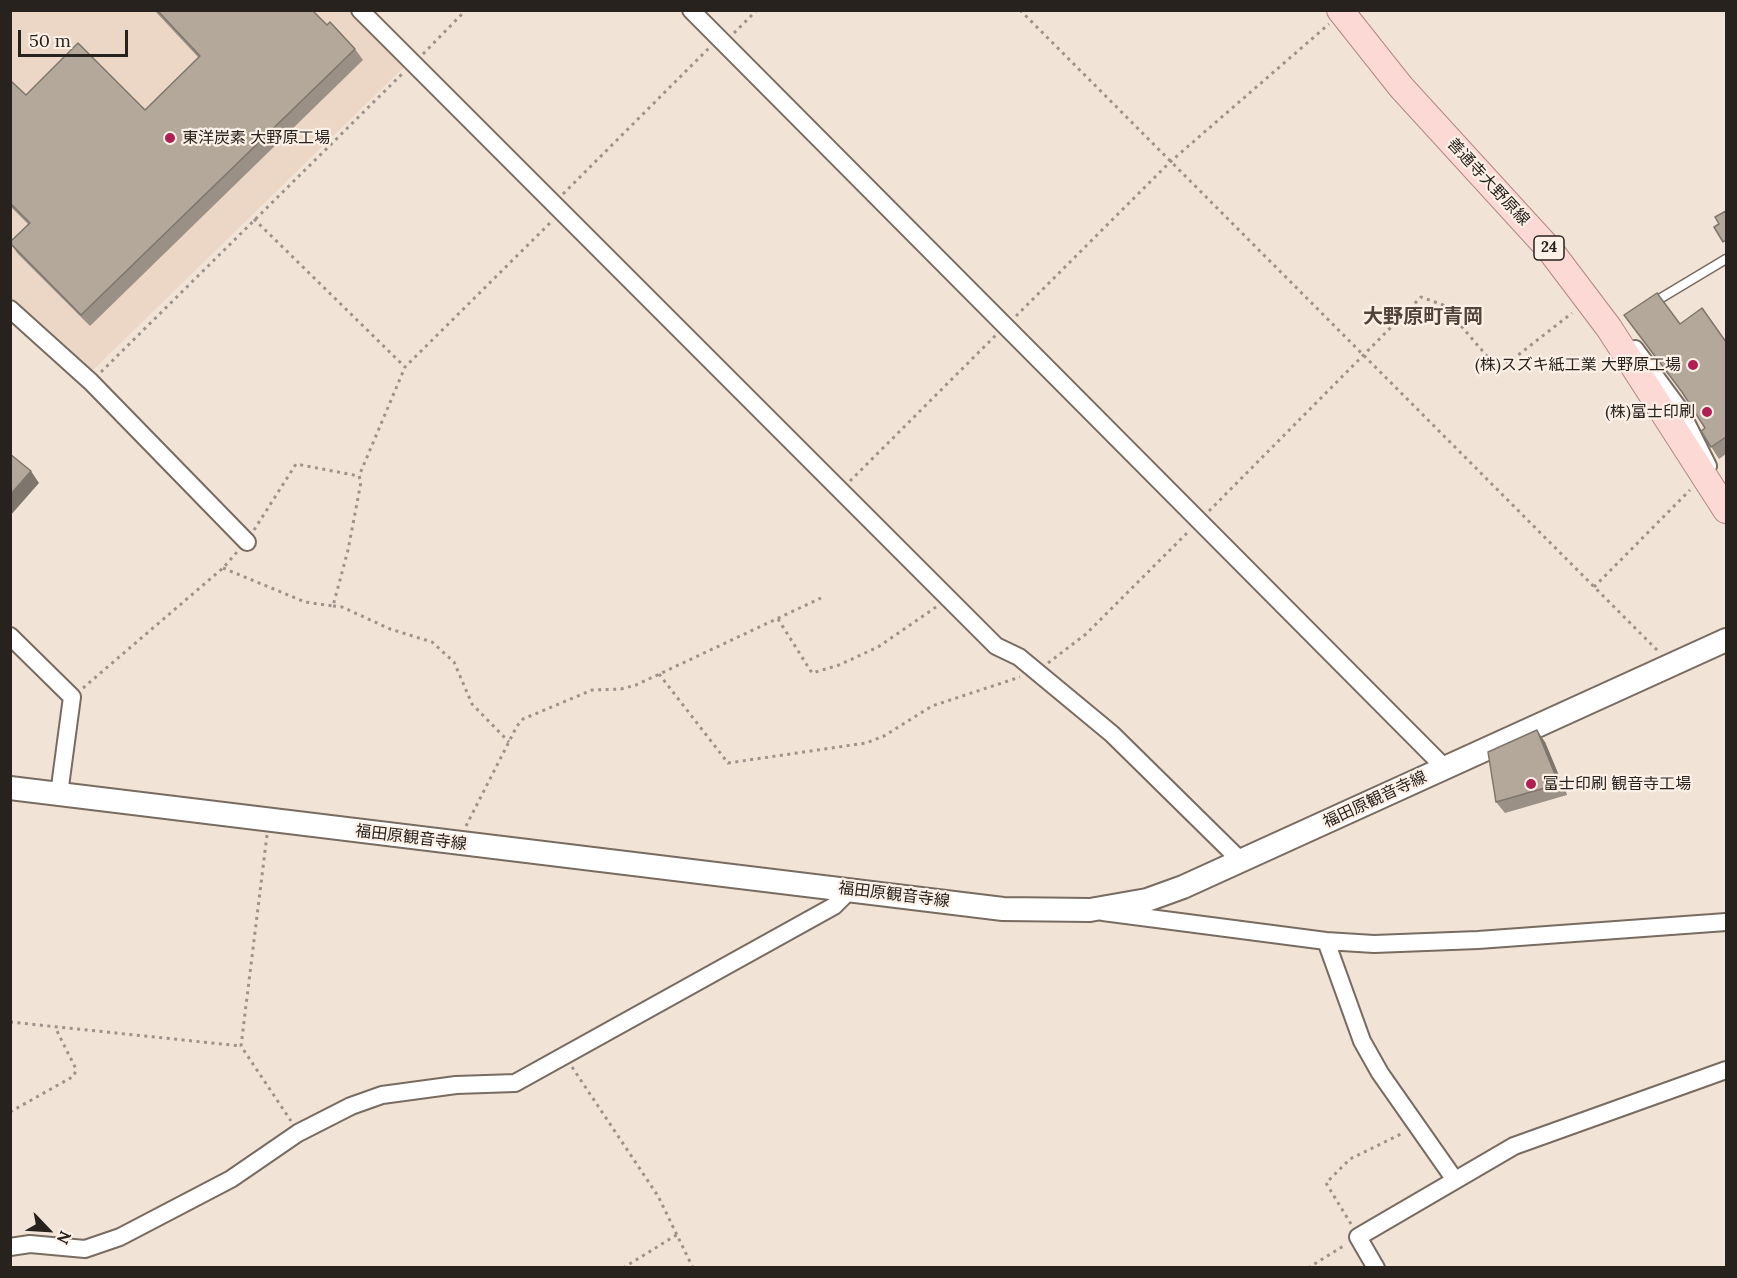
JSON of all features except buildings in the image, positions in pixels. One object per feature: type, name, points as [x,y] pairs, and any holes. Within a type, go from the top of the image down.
[{"type":"main road","name":"善通寺大野原線","points":[[1340,11],[1401,87],[1550,250],[1588,300],[1614,325],[1723,506]]},
{"type":"main road","name":"福田原観音寺線","points":[[10,788],[1003,909],[1090,910],[1147,900],[1242,862],[1726,640]]},
{"type":"street","points":[[360,10],[996,646],[1019,657],[1112,734],[1242,862]]},
{"type":"street","points":[[691,10],[1004,328],[1200,520],[1445,768]]},
{"type":"street","points":[[10,309],[91,382],[247,542]]},
{"type":"street","points":[[1614,325],[1680,410],[1703,452],[1723,506]]},
{"type":"street","points":[[1663,656],[1726,630]]},
{"type":"street","points":[[10,636],[72,697],[59,794]]},
{"type":"street","points":[[10,1247],[30,1244],[85,1249],[120,1237],[231,1179],[298,1133],[351,1106],[391,1093],[456,1085],[515,1083],[834,906],[850,890]]},
{"type":"street","points":[[1090,910],[1326,941],[1374,944],[1478,940],[1726,922]]},
{"type":"street","points":[[1326,941],[1362,1041],[1416,1127],[1455,1180]]},
{"type":"street","points":[[1376,1268],[1358,1237],[1514,1146],[1726,1070]]},
{"type":"lane","points":[[1639,311],[1726,259]]},
{"type":"path","points":[[91,382],[466,10]]},
{"type":"path","points":[[333,606],[348,550],[361,482],[359,476],[405,367],[558,207],[722,41],[757,10]]},
{"type":"path","points":[[1020,10],[1663,656]]},
{"type":"path","points":[[841,491],[1170,162],[1340,11]]},
{"type":"path","points":[[254,219],[405,367]]},
{"type":"path","points":[[659,674],[728,763],[866,743],[884,736],[932,706],[1037,671],[1086,634],[1364,357],[1421,297],[1443,305],[1499,370],[1588,300]]},
{"type":"path","points":[[72,697],[223,568],[247,542],[296,464],[359,476]]},
{"type":"path","points":[[1594,587],[1703,476]]},
{"type":"path","points":[[223,568],[305,602],[342,606],[390,629],[432,642],[454,662],[472,704],[509,742]]},
{"type":"path","points":[[455,843],[474,813],[523,719],[592,690],[621,689],[659,674],[821,598]]},
{"type":"path","points":[[778,619],[812,673],[839,665],[878,647],[948,598]]},
{"type":"path","points":[[269,821],[241,1046],[298,1133]]},
{"type":"path","points":[[10,1022],[241,1046]]},
{"type":"path","points":[[10,1112],[74,1076],[76,1069],[55,1027]]},
{"type":"path","points":[[564,1055],[658,1196],[693,1268]]},
{"type":"path","points":[[1308,1268],[1358,1237],[1326,1183],[1350,1159],[1416,1127]]},
{"type":"path","points":[[623,1268],[678,1234]]},
{"type":"shaded area","points":[[11,11],[351,11],[405,66],[90,373],[11,302]]},
{"type":"place","name":"東洋炭素 大野原工場","points":[[170,138]]},
{"type":"place","name":"(株)スズキ紙工業 大野原工場","points":[[1693,365]]},
{"type":"place","name":"(株)富士印刷","points":[[1707,412]]},
{"type":"place","name":"富士印刷 観音寺工場","points":[[1531,784]]},
{"type":"district","name":"大野原町青岡","points":[[1423,317]]}]
